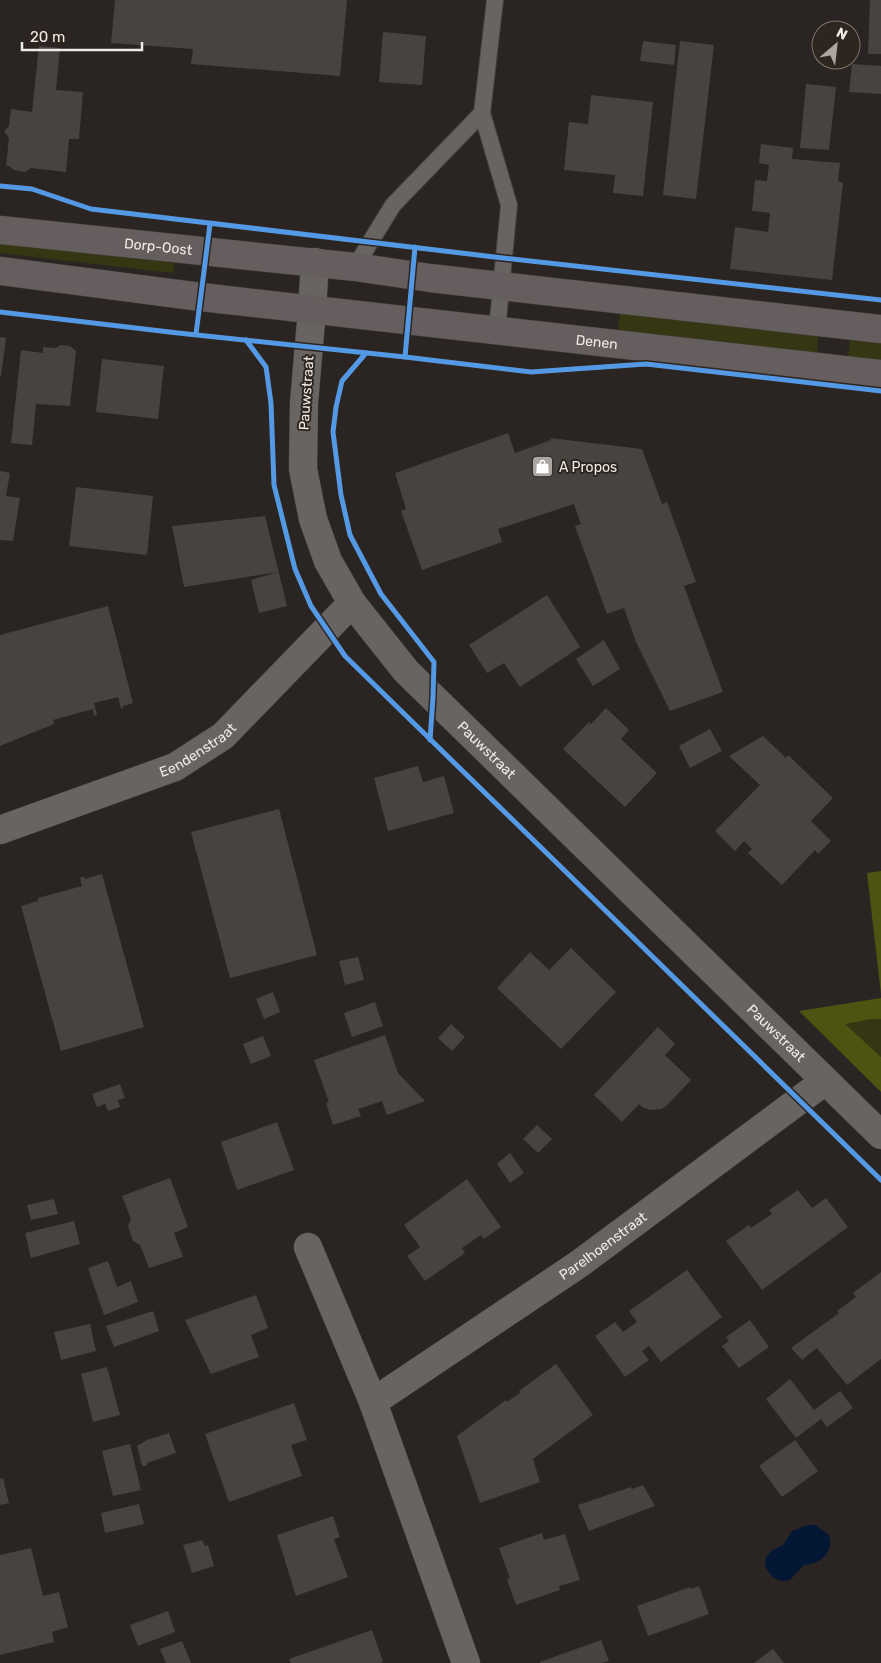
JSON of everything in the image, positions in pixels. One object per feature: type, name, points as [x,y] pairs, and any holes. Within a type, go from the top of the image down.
[{"type":"main road","name":"Dorp-Oost","points":[[0,230],[315,262]]},
{"type":"main road","points":[[315,262],[430,278],[881,329]]},
{"type":"main road","points":[[0,271],[312,310]]},
{"type":"main road","name":"Denen","points":[[312,310],[881,374]]},
{"type":"street","name":"Pauwstraat","points":[[315,262],[304,404],[303,469],[313,519],[328,561],[352,603],[406,671],[881,1135]]},
{"type":"street","name":"Eendenstraat","points":[[0,830],[174,767],[223,736],[352,603]]},
{"type":"street","name":"Parelhoenstraat","points":[[373,1402],[579,1264],[825,1081]]},
{"type":"street","points":[[308,1247],[373,1402],[466,1663]]},
{"type":"lane","points":[[495,0],[482,113],[509,205],[496,330]]},
{"type":"lane","points":[[355,267],[393,205],[482,113]]},
{"type":"green space","points":[[0,243],[175,263],[173,273],[0,253]]},
{"type":"green space","points":[[621,307],[819,329],[817,353],[618,330]]},
{"type":"green space","points":[[851,333],[881,336],[881,360],[848,356]]},
{"type":"green space","points":[[881,871],[881,994],[867,873]]},
{"type":"green space","points":[[881,998],[881,1019],[845,1024],[881,1057],[881,1092],[799,1011]]},
{"type":"green space","points":[[881,1019],[881,1057],[844,1024]]},
{"type":"water","points":[[808,1525],[815,1525],[828,1534],[830,1546],[825,1556],[816,1562],[804,1565],[790,1580],[782,1581],[774,1578],[765,1565],[766,1557],[771,1551],[783,1545],[792,1531]]},
{"type":"building","points":[[115,0],[347,0],[340,76],[191,64],[193,49],[111,43]]},
{"type":"building","points":[[870,0],[881,0],[881,54],[868,54]]},
{"type":"building","points":[[383,32],[426,36],[422,85],[379,82]]},
{"type":"building","points":[[643,41],[676,45],[674,65],[640,61]]},
{"type":"building","points":[[680,41],[714,45],[696,199],[663,195]]},
{"type":"building","points":[[39,46],[60,48],[56,90],[83,92],[79,139],[69,139],[66,172],[31,168],[25,172],[6,166],[9,138],[4,131],[9,126],[11,109],[32,112]]},
{"type":"building","points":[[861,65],[881,66],[881,94],[849,92],[851,70],[861,70]]},
{"type":"building","points":[[806,84],[836,87],[829,150],[800,148]]},
{"type":"building","points":[[591,95],[653,102],[643,196],[613,193],[615,175],[564,170],[569,122],[588,124]]},
{"type":"building","points":[[761,144],[793,148],[792,159],[840,163],[838,181],[843,183],[832,280],[730,269],[735,227],[768,232],[770,213],[752,211],[755,180],[767,181],[769,165],[759,163]]},
{"type":"building","points":[[0,337],[6,338],[1,376],[0,376]]},
{"type":"building","points":[[60,345],[70,346],[76,351],[70,406],[36,404],[32,445],[11,443],[21,350],[43,353],[43,347],[56,348]]},
{"type":"building","points":[[102,359],[164,366],[158,419],[96,412]]},
{"type":"building","points":[[508,433],[515,453],[551,440],[550,438],[642,449],[662,504],[667,502],[696,582],[684,586],[723,692],[670,711],[636,642],[624,608],[607,614],[575,526],[581,524],[574,504],[498,529],[502,542],[422,570],[401,511],[406,509],[395,473]]},
{"type":"building","points":[[0,471],[10,473],[6,496],[20,498],[13,541],[0,540]]},
{"type":"building","points":[[76,487],[153,496],[147,555],[69,546]]},
{"type":"building","points":[[265,516],[287,606],[259,613],[251,580],[278,572],[184,587],[172,526]]},
{"type":"building","points":[[547,595],[580,647],[520,687],[504,663],[487,673],[469,645]]},
{"type":"building","points":[[108,606],[133,703],[121,708],[118,697],[94,703],[97,715],[94,716],[93,709],[53,720],[54,724],[0,746],[0,635]]},
{"type":"building","points":[[604,640],[620,669],[593,686],[576,659]]},
{"type":"building","points":[[606,708],[629,730],[621,739],[657,773],[625,807],[563,749],[589,722],[591,724]]},
{"type":"building","points":[[710,729],[722,751],[690,768],[679,746]]},
{"type":"building","points":[[763,736],[786,758],[788,755],[833,798],[811,821],[831,841],[818,854],[815,850],[782,885],[748,853],[752,849],[744,841],[735,851],[715,831],[760,785],[729,756]]},
{"type":"building","points":[[418,766],[423,782],[444,776],[454,813],[388,831],[374,778]]},
{"type":"building","points":[[279,809],[317,955],[230,978],[191,832]]},
{"type":"building","points":[[102,874],[144,1027],[61,1051],[21,906],[38,901],[38,898],[82,886],[80,878],[84,876],[85,879]]},
{"type":"building","points":[[571,948],[616,992],[561,1049],[497,988],[530,952],[549,970]]},
{"type":"building","points":[[358,957],[364,980],[345,985],[339,961]]},
{"type":"building","points":[[273,992],[280,1012],[264,1019],[256,999]]},
{"type":"building","points":[[375,1002],[383,1026],[352,1037],[344,1013]]},
{"type":"building","points":[[451,1024],[465,1037],[452,1051],[438,1038]]},
{"type":"building","points":[[658,1027],[675,1044],[665,1055],[691,1080],[662,1109],[650,1110],[639,1104],[622,1122],[594,1095]]},
{"type":"building","points":[[385,1035],[398,1073],[425,1101],[387,1115],[382,1101],[358,1109],[361,1116],[333,1125],[326,1103],[329,1102],[314,1060]]},
{"type":"building","points":[[263,1036],[271,1056],[251,1064],[243,1044]]},
{"type":"building","points":[[120,1084],[125,1098],[118,1100],[120,1107],[108,1111],[105,1104],[97,1107],[92,1094]]},
{"type":"building","points":[[277,1122],[294,1170],[237,1190],[221,1142]]},
{"type":"building","points":[[537,1125],[552,1139],[538,1153],[523,1139]]},
{"type":"building","points":[[510,1153],[524,1173],[510,1183],[497,1164]]},
{"type":"building","points":[[170,1178],[188,1227],[174,1233],[183,1257],[149,1268],[140,1245],[133,1241],[128,1226],[131,1219],[122,1196]]},
{"type":"building","points":[[467,1179],[501,1227],[484,1239],[481,1235],[462,1248],[465,1253],[425,1281],[407,1256],[420,1247],[404,1225]]},
{"type":"building","points":[[798,1190],[812,1208],[826,1198],[848,1227],[762,1290],[726,1241],[749,1225],[751,1228],[772,1214],[769,1210]]},
{"type":"building","points":[[54,1199],[58,1214],[31,1220],[27,1205]]},
{"type":"building","points":[[74,1221],[80,1244],[31,1258],[25,1233]]},
{"type":"building","points":[[108,1261],[117,1287],[131,1281],[138,1302],[104,1315],[88,1268]]},
{"type":"building","points":[[687,1270],[722,1317],[661,1362],[649,1346],[642,1351],[649,1360],[625,1377],[595,1336],[615,1322],[623,1332],[637,1322],[629,1311]]},
{"type":"building","points":[[881,1272],[881,1359],[847,1385],[817,1348],[802,1360],[791,1348],[839,1313],[837,1311],[856,1297],[853,1293]]},
{"type":"building","points":[[256,1295],[268,1328],[251,1335],[259,1357],[211,1374],[185,1320]]},
{"type":"building","points":[[153,1311],[159,1331],[114,1347],[106,1326]]},
{"type":"building","points":[[750,1320],[769,1347],[739,1368],[722,1346],[729,1341],[726,1337]]},
{"type":"building","points":[[90,1324],[96,1351],[61,1360],[54,1332]]},
{"type":"building","points":[[556,1364],[593,1415],[533,1459],[540,1482],[480,1503],[457,1436],[506,1400],[507,1402],[520,1393],[519,1391]]},
{"type":"building","points":[[107,1367],[120,1415],[93,1422],[81,1374]]},
{"type":"building","points":[[790,1379],[814,1410],[840,1391],[853,1408],[827,1427],[821,1419],[796,1438],[766,1399]]},
{"type":"building","points":[[294,1403],[307,1440],[291,1445],[302,1476],[229,1502],[205,1434]]},
{"type":"building","points":[[169,1433],[176,1453],[147,1463],[147,1466],[142,1466],[137,1446],[147,1440]]},
{"type":"building","points":[[795,1440],[818,1471],[782,1497],[759,1466]]},
{"type":"building","points":[[130,1444],[141,1490],[113,1496],[102,1451]]},
{"type":"building","points":[[3,1478],[9,1503],[0,1505],[0,1479]]},
{"type":"building","points":[[643,1485],[655,1506],[589,1531],[578,1505],[631,1487],[632,1489]]},
{"type":"building","points":[[139,1504],[144,1524],[105,1533],[101,1513]]},
{"type":"building","points":[[333,1516],[340,1537],[334,1539],[348,1577],[296,1596],[277,1535]]},
{"type":"building","points":[[542,1533],[544,1540],[565,1534],[580,1580],[559,1586],[560,1590],[516,1605],[507,1579],[510,1578],[499,1548]]},
{"type":"building","points":[[202,1540],[205,1546],[208,1545],[214,1566],[192,1573],[183,1545]]},
{"type":"building","points":[[31,1548],[43,1596],[59,1592],[68,1627],[52,1632],[54,1642],[0,1655],[0,1555]]},
{"type":"building","points":[[699,1586],[709,1614],[648,1636],[637,1606],[690,1587],[691,1589]]},
{"type":"building","points":[[168,1611],[175,1632],[138,1646],[130,1625]]},
{"type":"building","points":[[372,1630],[383,1662],[291,1663],[289,1659]]},
{"type":"building","points":[[601,1640],[609,1661],[601,1663],[540,1663],[540,1662]]},
{"type":"building","points":[[182,1641],[191,1663],[166,1663],[160,1649]]},
{"type":"building","points":[[773,1649],[784,1663],[754,1663]]},
{"type":"cycle path","points":[[0,186],[32,189],[91,209],[503,258],[881,300]]},
{"type":"cycle path","points":[[196,334],[210,224]]},
{"type":"cycle path","points":[[0,312],[405,357],[415,247]]},
{"type":"cycle path","points":[[246,340],[266,367],[271,403],[274,485],[295,569],[311,606],[345,656],[881,1180]]},
{"type":"cycle path","points":[[366,353],[342,381],[336,407],[333,432],[341,495],[350,535],[381,594],[434,662],[430,740]]},
{"type":"cycle path","points":[[405,357],[531,372],[646,364],[881,391]]},
{"type":"place","name":"A Propos","points":[[543,467]]}]
